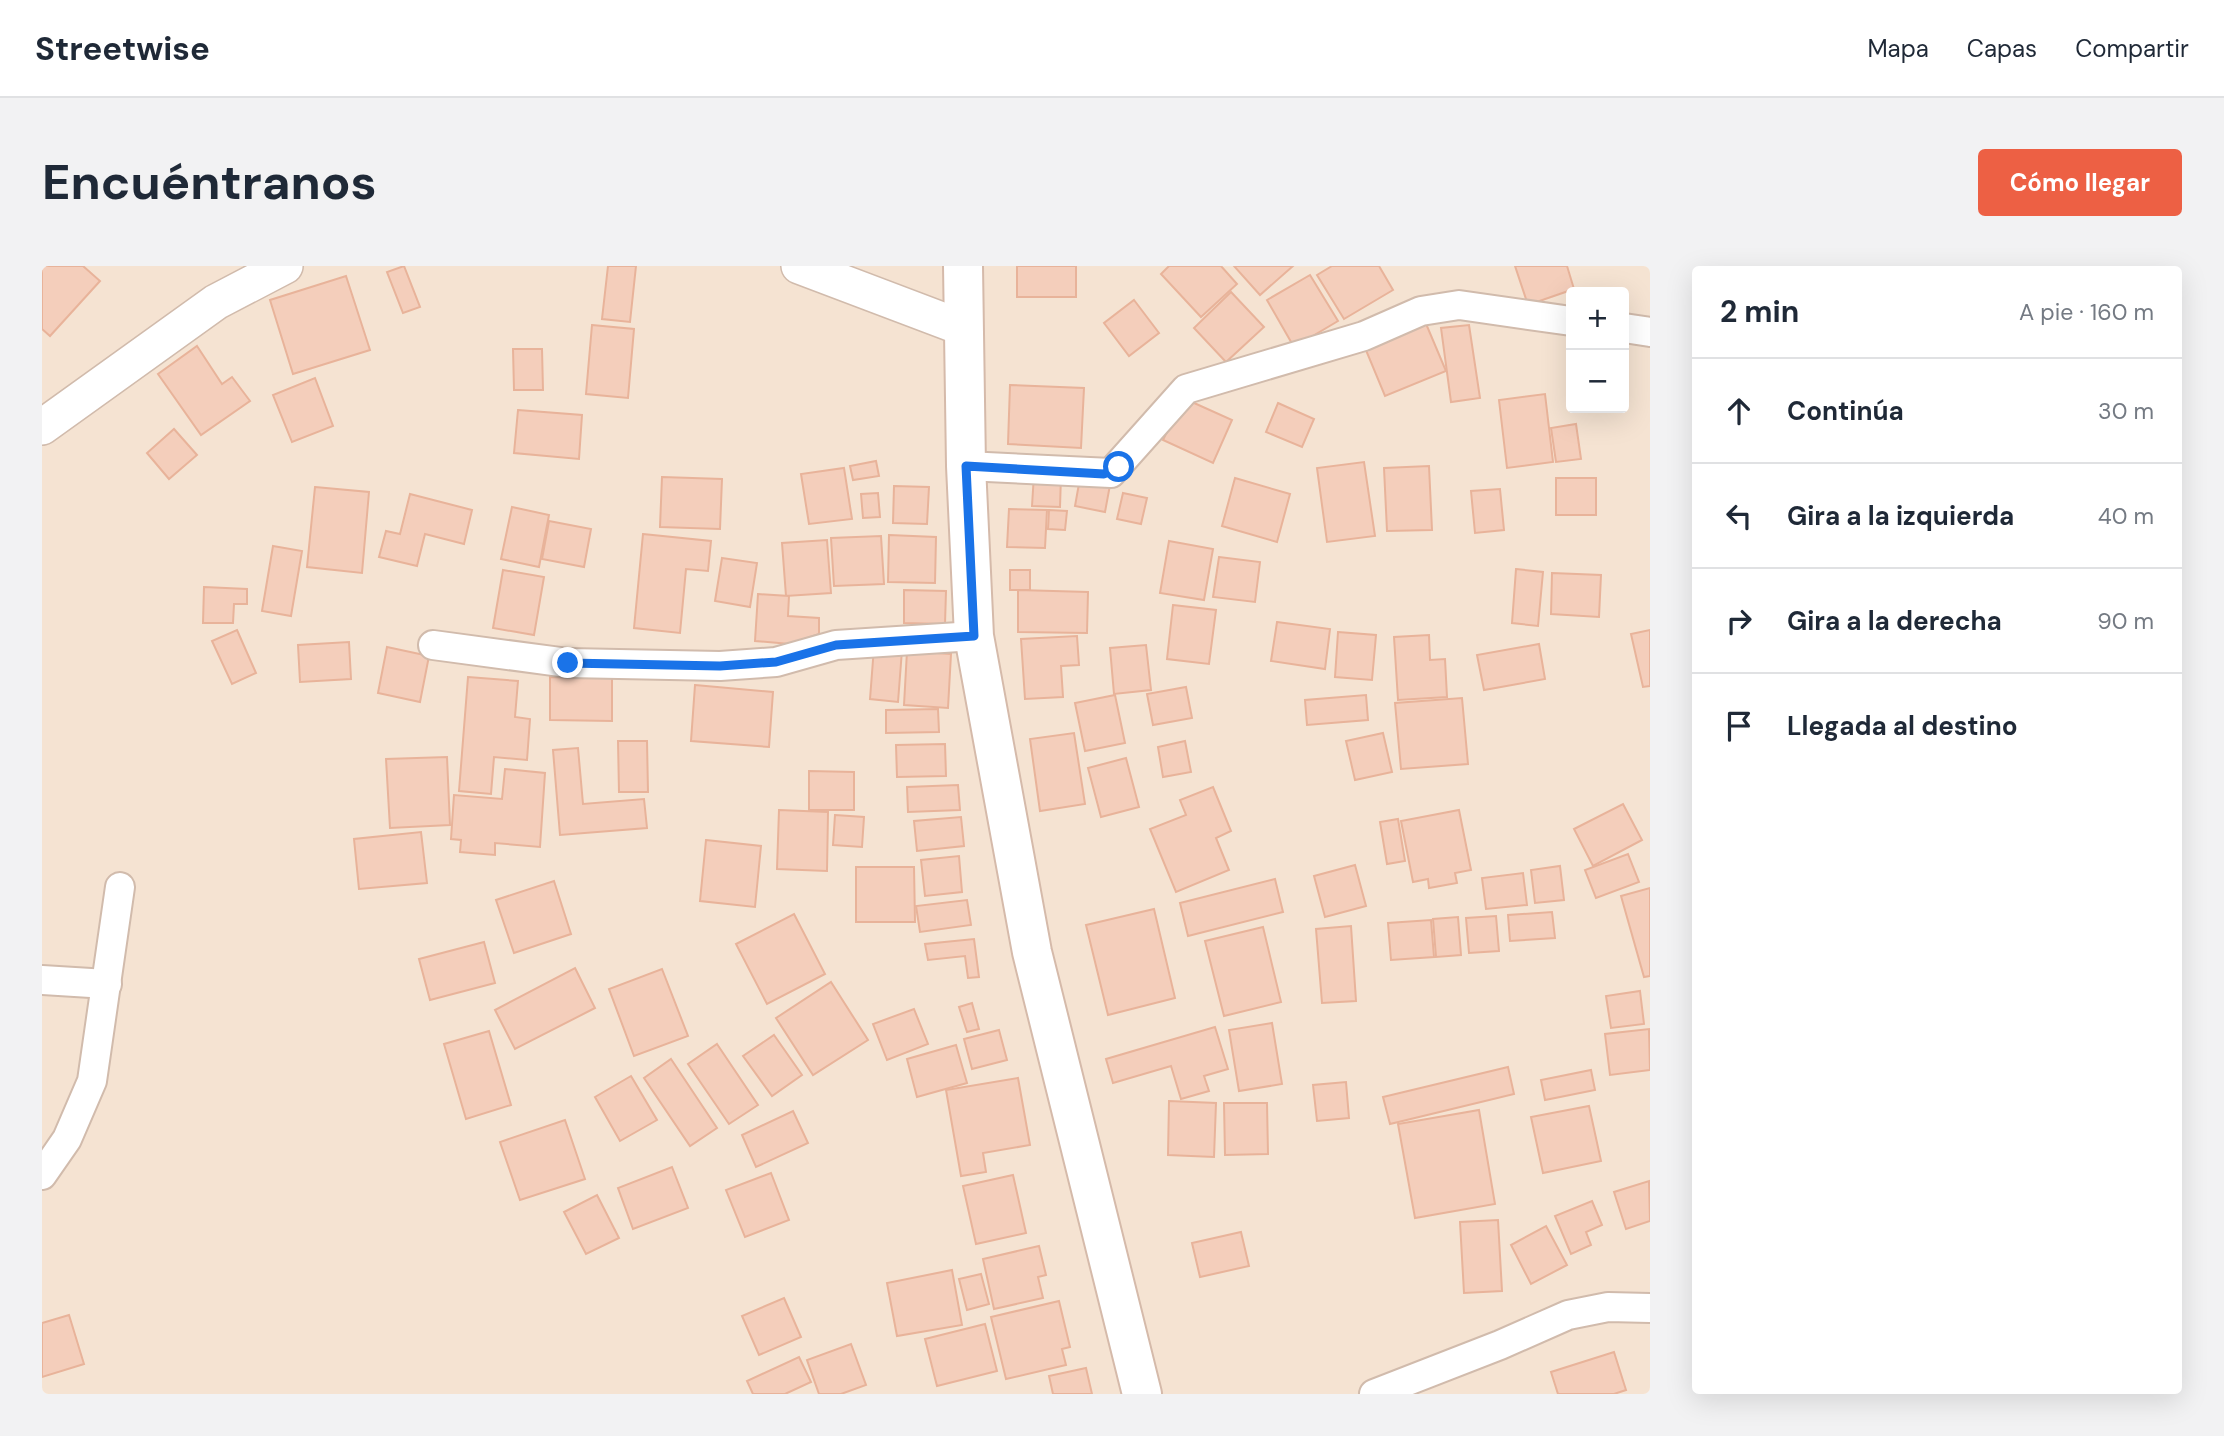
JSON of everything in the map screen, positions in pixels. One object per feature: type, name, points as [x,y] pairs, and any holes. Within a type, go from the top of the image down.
[{"type":"main road","points":[[963,266],[966,466],[974,636],[1032,952],[1142,1394]]},
{"type":"street","points":[[42,427],[216,302],[285,266]]},
{"type":"street","points":[[799,266],[963,328]]},
{"type":"street","points":[[966,466],[1111,472],[1186,389],[1364,336],[1421,312],[1459,305],[1566,320]]},
{"type":"street","points":[[1629,329],[1650,332]]},
{"type":"street","points":[[433,645],[568,663],[720,666],[776,662],[836,645],[974,636]]},
{"type":"street","points":[[42,1175],[67,1139],[92,1081],[120,887]]},
{"type":"street","points":[[42,980],[107,985]]},
{"type":"street","points":[[1374,1394],[1568,1315],[1608,1307],[1650,1308]]},
{"type":"shaded area","points":[[42,266],[1650,266],[1650,1394],[42,1394]]},
{"type":"building","points":[[42,266],[83,266],[100,281],[50,336],[42,329]]},
{"type":"building","points":[[404,266],[420,307],[403,313],[387,272]]},
{"type":"building","points":[[608,266],[636,266],[630,322],[602,319]]},
{"type":"building","points":[[1017,266],[1076,266],[1076,297],[1017,297]]},
{"type":"building","points":[[1169,266],[1221,266],[1237,284],[1201,317],[1161,274]]},
{"type":"building","points":[[1234,266],[1293,266],[1260,295]]},
{"type":"building","points":[[1332,266],[1379,266],[1393,290],[1344,319],[1317,275]]},
{"type":"building","points":[[1515,266],[1567,266],[1573,287],[1566,287],[1566,292],[1528,305]]},
{"type":"building","points":[[1310,275],[1338,321],[1294,347],[1267,300]]},
{"type":"building","points":[[346,276],[370,350],[293,374],[270,300]]},
{"type":"building","points":[[1231,292],[1264,327],[1226,362],[1194,328]]},
{"type":"building","points":[[1134,300],[1159,333],[1129,356],[1104,323]]},
{"type":"building","points":[[1424,319],[1446,371],[1385,396],[1363,343]]},
{"type":"building","points":[[592,325],[634,329],[628,398],[586,394]]},
{"type":"building","points":[[1469,325],[1480,398],[1451,402],[1441,328]]},
{"type":"building","points":[[197,346],[222,384],[232,377],[250,401],[201,435],[158,374]]},
{"type":"building","points":[[513,349],[542,349],[543,390],[514,390]]},
{"type":"building","points":[[315,378],[333,426],[292,442],[273,395]]},
{"type":"building","points":[[1010,385],[1084,388],[1081,448],[1008,444]]},
{"type":"building","points":[[1545,394],[1553,462],[1507,468],[1499,400]]},
{"type":"building","points":[[1183,398],[1232,420],[1213,463],[1163,440]]},
{"type":"building","points":[[1278,403],[1314,419],[1302,447],[1266,432]]},
{"type":"building","points":[[518,410],[582,415],[579,459],[514,453]]},
{"type":"building","points":[[1576,424],[1581,459],[1556,462],[1551,428]]},
{"type":"building","points":[[174,429],[197,455],[169,479],[147,453]]},
{"type":"building","points":[[876,461],[879,476],[853,480],[850,466]]},
{"type":"building","points":[[1364,462],[1375,536],[1327,542],[1317,468]]},
{"type":"building","points":[[1429,466],[1432,530],[1387,531],[1384,468]]},
{"type":"building","points":[[844,468],[852,519],[809,524],[801,474]]},
{"type":"building","points":[[1034,474],[1061,476],[1060,507],[1032,506]]},
{"type":"building","points":[[662,477],[722,479],[720,529],[660,527]]},
{"type":"building","points":[[1080,478],[1110,485],[1105,512],[1075,506]]},
{"type":"building","points":[[1235,478],[1290,494],[1277,542],[1222,526]]},
{"type":"building","points":[[1556,478],[1596,478],[1596,515],[1556,515]]},
{"type":"building","points":[[894,486],[929,487],[927,524],[893,523]]},
{"type":"building","points":[[315,487],[369,492],[362,573],[307,567]]},
{"type":"building","points":[[1500,489],[1504,530],[1475,533],[1471,491]]},
{"type":"building","points":[[878,493],[880,517],[863,518],[861,494]]},
{"type":"building","points":[[1123,493],[1147,498],[1141,524],[1117,519]]},
{"type":"building","points":[[410,494],[472,510],[464,544],[425,534],[417,566],[379,557],[386,531],[400,534]]},
{"type":"building","points":[[512,507],[549,515],[539,567],[501,559]]},
{"type":"building","points":[[1009,509],[1047,510],[1045,548],[1007,547]]},
{"type":"building","points":[[1049,510],[1067,511],[1065,530],[1048,529]]},
{"type":"building","points":[[549,521],[591,529],[584,567],[542,559]]},
{"type":"building","points":[[643,534],[711,541],[708,571],[686,569],[680,633],[634,628]]},
{"type":"building","points":[[889,535],[936,537],[935,583],[888,582]]},
{"type":"building","points":[[881,536],[884,584],[834,586],[831,538]]},
{"type":"building","points":[[827,540],[831,593],[786,596],[782,543]]},
{"type":"building","points":[[1169,541],[1213,549],[1204,600],[1160,593]]},
{"type":"building","points":[[273,546],[302,551],[291,616],[262,611]]},
{"type":"building","points":[[1219,557],[1260,562],[1255,602],[1213,597]]},
{"type":"building","points":[[722,558],[757,563],[750,607],[715,601]]},
{"type":"building","points":[[1516,569],[1543,572],[1538,626],[1512,623]]},
{"type":"building","points":[[503,570],[544,577],[534,635],[493,628]]},
{"type":"building","points":[[1010,570],[1030,570],[1030,590],[1010,590]]},
{"type":"building","points":[[1552,573],[1601,575],[1599,617],[1551,614]]},
{"type":"building","points":[[204,587],[247,589],[247,604],[234,604],[233,623],[203,623]]},
{"type":"building","points":[[904,590],[946,591],[945,624],[904,623]]},
{"type":"building","points":[[1018,590],[1088,592],[1087,633],[1018,632]]},
{"type":"building","points":[[758,594],[789,596],[788,616],[819,618],[819,634],[790,644],[755,641]]},
{"type":"building","points":[[1173,605],[1216,610],[1209,664],[1167,659]]},
{"type":"building","points":[[1277,622],[1330,629],[1325,669],[1271,661]]},
{"type":"building","points":[[237,630],[256,673],[232,684],[212,641]]},
{"type":"building","points":[[1650,630],[1650,686],[1643,687],[1631,634]]},
{"type":"building","points":[[1338,632],[1376,635],[1372,680],[1335,677]]},
{"type":"building","points":[[1429,635],[1430,660],[1445,659],[1447,697],[1398,700],[1394,637]]},
{"type":"building","points":[[1077,636],[1079,665],[1061,666],[1063,697],[1025,699],[1021,639]]},
{"type":"building","points":[[349,642],[351,679],[300,682],[298,645]]},
{"type":"building","points":[[1539,644],[1545,679],[1484,690],[1477,655]]},
{"type":"building","points":[[1146,645],[1151,690],[1114,694],[1110,648]]},
{"type":"building","points":[[387,647],[429,656],[420,702],[378,693]]},
{"type":"building","points":[[874,647],[902,650],[898,702],[870,699]]},
{"type":"building","points":[[907,651],[951,654],[948,708],[904,705]]},
{"type":"building","points":[[468,677],[518,681],[515,717],[530,719],[527,760],[494,757],[491,794],[459,791]]},
{"type":"building","points":[[550,677],[612,678],[612,721],[550,720]]},
{"type":"building","points":[[695,685],[773,692],[769,747],[691,741]]},
{"type":"building","points":[[1186,687],[1192,718],[1153,725],[1147,694]]},
{"type":"building","points":[[1115,695],[1125,743],[1085,751],[1075,703]]},
{"type":"building","points":[[1366,695],[1368,720],[1307,725],[1305,700]]},
{"type":"building","points":[[1462,698],[1468,764],[1401,769],[1395,703]]},
{"type":"building","points":[[938,709],[939,732],[886,733],[886,710]]},
{"type":"building","points":[[1074,733],[1085,804],[1040,811],[1030,739]]},
{"type":"building","points":[[1383,733],[1392,772],[1355,780],[1346,741]]},
{"type":"building","points":[[618,741],[647,741],[648,792],[619,792]]},
{"type":"building","points":[[1185,741],[1191,772],[1163,777],[1158,747]]},
{"type":"building","points":[[945,744],[946,776],[897,777],[896,745]]},
{"type":"building","points":[[578,748],[583,804],[644,799],[647,828],[560,835],[553,750]]},
{"type":"building","points":[[447,757],[450,825],[390,828],[386,759]]},
{"type":"building","points":[[1126,758],[1139,807],[1101,817],[1088,768]]},
{"type":"building","points":[[505,769],[545,773],[540,847],[495,843],[495,855],[460,852],[461,840],[451,839],[454,795],[502,799]]},
{"type":"building","points":[[809,771],[854,772],[854,810],[809,810]]},
{"type":"building","points":[[958,785],[960,810],[908,812],[907,787]]},
{"type":"building","points":[[1213,787],[1231,831],[1216,838],[1229,870],[1176,892],[1150,829],[1186,815],[1180,800]]},
{"type":"building","points":[[1623,804],[1642,840],[1593,866],[1574,829]]},
{"type":"building","points":[[779,810],[828,812],[827,871],[777,869]]},
{"type":"building","points":[[1459,810],[1471,870],[1455,873],[1457,883],[1429,888],[1428,879],[1413,882],[1401,821]]},
{"type":"building","points":[[835,815],[864,817],[862,847],[833,845]]},
{"type":"building","points":[[961,817],[964,846],[917,851],[914,821]]},
{"type":"building","points":[[1398,819],[1405,861],[1387,864],[1380,822]]},
{"type":"building","points":[[421,832],[427,883],[359,889],[354,839]]},
{"type":"building","points":[[706,840],[761,846],[755,907],[700,901]]},
{"type":"building","points":[[1628,854],[1639,882],[1596,898],[1585,870]]},
{"type":"building","points":[[959,856],[962,892],[925,896],[921,860]]},
{"type":"building","points":[[1355,865],[1366,906],[1325,917],[1314,876]]},
{"type":"building","points":[[1560,866],[1564,900],[1535,903],[1531,870]]},
{"type":"building","points":[[856,867],[914,867],[915,922],[856,922]]},
{"type":"building","points":[[1523,873],[1527,905],[1486,909],[1482,878]]},
{"type":"building","points":[[1275,879],[1283,912],[1188,936],[1180,903]]},
{"type":"building","points":[[554,881],[571,934],[514,953],[496,900]]},
{"type":"building","points":[[1650,888],[1650,976],[1644,977],[1621,896]]},
{"type":"building","points":[[967,900],[971,925],[920,932],[916,906]]},
{"type":"building","points":[[1154,909],[1175,998],[1108,1015],[1086,925]]},
{"type":"building","points":[[1552,912],[1555,938],[1510,941],[1508,915]]},
{"type":"building","points":[[794,914],[825,974],[767,1004],[736,944]]},
{"type":"building","points":[[1496,916],[1499,951],[1469,953],[1466,918]]},
{"type":"building","points":[[1458,917],[1461,955],[1436,957],[1433,919]]},
{"type":"building","points":[[1431,920],[1434,957],[1391,960],[1388,923]]},
{"type":"building","points":[[1351,926],[1356,1001],[1322,1003],[1316,929]]},
{"type":"building","points":[[1263,927],[1281,1002],[1224,1016],[1205,941]]},
{"type":"building","points":[[974,939],[979,977],[968,978],[965,956],[928,960],[925,944]]},
{"type":"building","points":[[484,942],[495,983],[430,1000],[419,959]]},
{"type":"building","points":[[575,968],[595,1008],[515,1049],[495,1010]]},
{"type":"building","points":[[662,969],[688,1036],[634,1056],[609,989]]},
{"type":"building","points":[[831,982],[868,1040],[813,1075],[776,1018]]},
{"type":"building","points":[[1640,991],[1644,1024],[1611,1028],[1606,996]]},
{"type":"building","points":[[972,1003],[979,1029],[967,1032],[959,1007]]},
{"type":"building","points":[[914,1009],[928,1044],[887,1060],[873,1024]]},
{"type":"building","points":[[1272,1023],[1282,1084],[1239,1091],[1229,1030]]},
{"type":"building","points":[[1215,1027],[1228,1069],[1204,1076],[1209,1091],[1181,1099],[1171,1066],[1113,1083],[1106,1059]]},
{"type":"building","points":[[1649,1029],[1650,1070],[1610,1075],[1605,1034]]},
{"type":"building","points":[[999,1030],[1007,1060],[972,1069],[964,1039]]},
{"type":"building","points":[[489,1031],[511,1105],[466,1119],[444,1044]]},
{"type":"building","points":[[774,1035],[802,1075],[772,1096],[743,1056]]},
{"type":"building","points":[[717,1044],[758,1105],[729,1124],[688,1064]]},
{"type":"building","points":[[956,1045],[967,1083],[917,1097],[907,1059]]},
{"type":"building","points":[[671,1059],[717,1128],[690,1146],[644,1078]]},
{"type":"building","points":[[1508,1067],[1514,1094],[1390,1124],[1383,1097]]},
{"type":"building","points":[[1591,1070],[1595,1090],[1545,1100],[1541,1080]]},
{"type":"building","points":[[631,1076],[657,1120],[620,1141],[595,1097]]},
{"type":"building","points":[[1018,1078],[1030,1145],[983,1153],[986,1172],[961,1176],[946,1090]]},
{"type":"building","points":[[1346,1082],[1349,1118],[1317,1121],[1313,1085]]},
{"type":"building","points":[[1169,1101],[1216,1103],[1214,1157],[1168,1155]]},
{"type":"building","points":[[1224,1103],[1267,1103],[1268,1154],[1225,1155]]},
{"type":"building","points":[[1589,1106],[1601,1161],[1543,1173],[1531,1117]]},
{"type":"building","points":[[1479,1110],[1495,1204],[1415,1218],[1398,1124]]},
{"type":"building","points":[[793,1111],[808,1143],[756,1167],[742,1135]]},
{"type":"building","points":[[565,1120],[585,1179],[520,1200],[500,1142]]},
{"type":"building","points":[[672,1167],[688,1208],[633,1229],[618,1188]]},
{"type":"building","points":[[771,1173],[789,1220],[745,1237],[726,1190]]},
{"type":"building","points":[[1013,1175],[1026,1233],[976,1244],[963,1186]]},
{"type":"building","points":[[1649,1181],[1650,1221],[1626,1229],[1614,1192]]},
{"type":"building","points":[[597,1195],[619,1238],[586,1254],[564,1212]]},
{"type":"building","points":[[1592,1201],[1602,1225],[1586,1232],[1591,1245],[1571,1254],[1555,1216]]},
{"type":"building","points":[[1498,1220],[1502,1291],[1464,1293],[1460,1222]]},
{"type":"building","points":[[1546,1226],[1567,1265],[1531,1284],[1511,1245]]},
{"type":"building","points":[[1241,1232],[1249,1266],[1200,1277],[1192,1243]]},
{"type":"building","points":[[1039,1246],[1046,1275],[1038,1277],[1043,1298],[994,1309],[983,1259]]},
{"type":"building","points":[[952,1270],[962,1325],[897,1336],[887,1283]]},
{"type":"building","points":[[981,1274],[989,1304],[967,1310],[959,1279]]},
{"type":"building","points":[[784,1298],[801,1337],[759,1355],[742,1316]]},
{"type":"building","points":[[1059,1301],[1070,1347],[1062,1349],[1066,1365],[1006,1379],[991,1317]]},
{"type":"building","points":[[69,1315],[84,1364],[42,1377],[42,1323]]},
{"type":"building","points":[[985,1324],[997,1371],[937,1386],[925,1339]]},
{"type":"building","points":[[851,1344],[866,1385],[841,1394],[819,1394],[807,1360]]},
{"type":"building","points":[[1614,1352],[1626,1390],[1614,1394],[1558,1394],[1551,1372]]},
{"type":"building","points":[[799,1357],[811,1382],[785,1394],[753,1394],[747,1381]]},
{"type":"building","points":[[1086,1368],[1092,1394],[1053,1394],[1049,1376]]},
{"type":"route","points":[[568,663],[720,666],[776,662],[836,645],[974,636],[966,466],[1104,474],[1119,467]]}]
